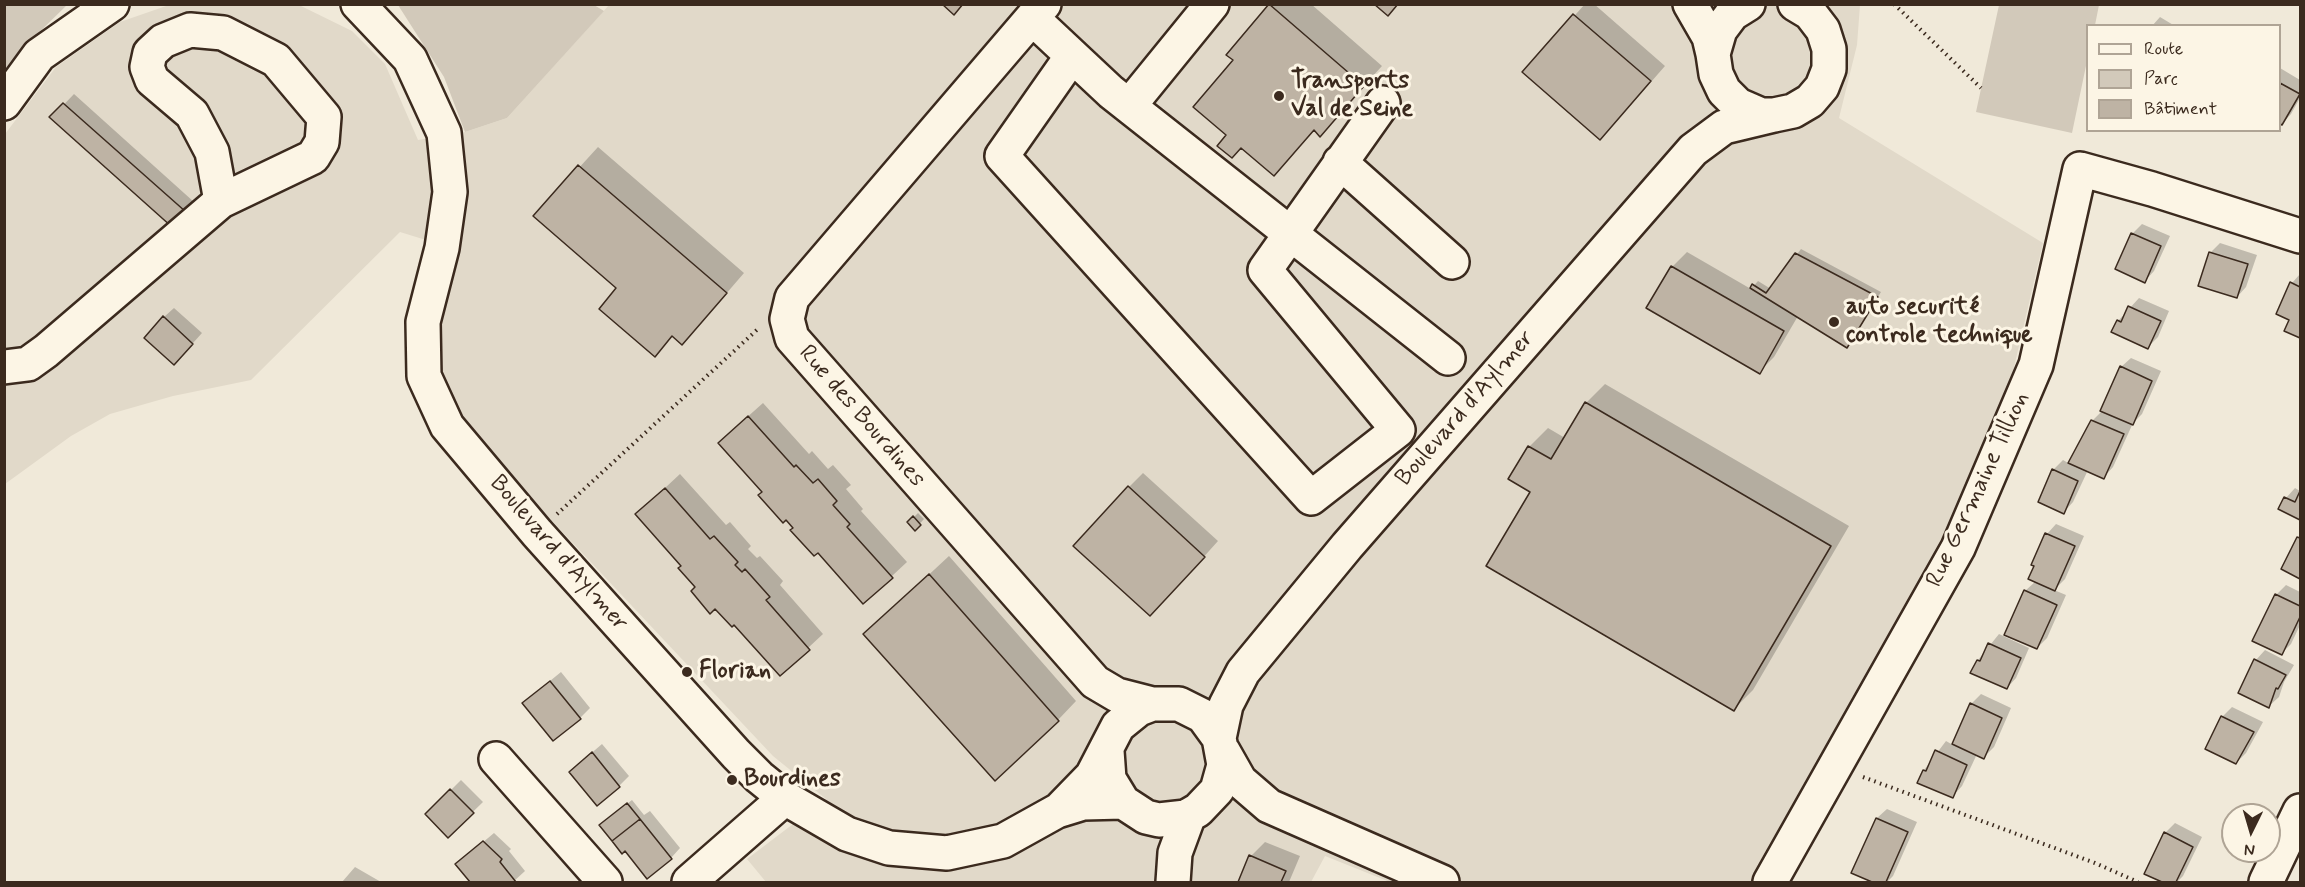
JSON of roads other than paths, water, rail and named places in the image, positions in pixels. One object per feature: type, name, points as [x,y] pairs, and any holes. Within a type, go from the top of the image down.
[{"type":"street","points":[[4,103],[39,55],[112,4]]},
{"type":"street","name":"Boulevard d'Aylmer","points":[[358,4],[410,59],[444,133],[450,192],[442,248],[423,322],[424,376],[447,426],[537,533],[736,754],[785,798],[847,834],[889,848],[947,853],[1003,841],[1057,811],[1083,803],[1134,809]]},
{"type":"street","points":[[1129,106],[1212,4]]},
{"type":"street","points":[[1690,4],[1708,37],[1724,91],[1738,105],[1761,115],[1774,116]]},
{"type":"street","name":"Boulevard d'Aylmer","points":[[1693,150],[1708,115],[1715,64],[1724,24],[1732,14],[1748,4]]},
{"type":"street","points":[[1795,4],[1815,18],[1826,37]]},
{"type":"street","name":"Boulevard d'Aylmer","points":[[1221,745],[1226,705],[1243,672],[1430,450],[1693,150],[1724,127],[1799,109],[1819,92],[1829,69],[1830,56],[1826,37],[1831,4]]},
{"type":"street","points":[[1038,11],[1072,56],[1129,106],[1448,358]]},
{"type":"street","name":"Rue des Bourdines","points":[[1038,11],[792,297],[787,319],[792,338],[1095,682],[1117,695],[1165,704]]},
{"type":"street","points":[[4,368],[28,364],[46,351],[220,201],[313,157],[322,142],[324,117],[276,60],[223,33],[190,30],[163,41],[150,53],[147,67],[152,80],[192,114],[212,152],[220,201]]},
{"type":"street","points":[[1072,56],[1002,156],[1311,498],[1398,430]]},
{"type":"street","points":[[1383,103],[1265,270],[1398,430],[1417,437],[1430,450]]},
{"type":"street","points":[[1340,162],[1452,262]]},
{"type":"street","name":"Rue Germaine Tillion","points":[[1770,882],[1958,548],[2036,365],[2080,169],[2301,236]]},
{"type":"street","name":"Boulevard d'Aylmer","points":[[1165,704],[1212,692],[1243,672]]},
{"type":"street","name":"Rue des Bourdines","points":[[1095,682],[1107,714],[1109,747]]},
{"type":"street","points":[[1173,879],[1160,838],[1109,779],[1109,747],[1118,726],[1127,717],[1165,704],[1203,716],[1240,781],[1269,806]]},
{"type":"street","points":[[1173,879],[1178,839],[1222,778],[1221,745]]},
{"type":"street","name":"Boulevard d'Aylmer","points":[[1057,811],[1080,791],[1109,747]]},
{"type":"street","points":[[496,759],[605,882]]},
{"type":"street","points":[[689,882],[785,798]]},
{"type":"street","points":[[1134,809],[1173,820],[1199,808],[1234,800],[1269,806],[1442,882]]},
{"type":"street","points":[[2266,882],[2301,812]]},
{"type":"place","name":"Transports Val de Seine","points":[[1279,96]]},
{"type":"place","name":"auto securité controle technique","points":[[1834,322]]},
{"type":"place","name":"Florian","points":[[687,672]]},
{"type":"place","name":"Bourdines","points":[[732,780]]}]
